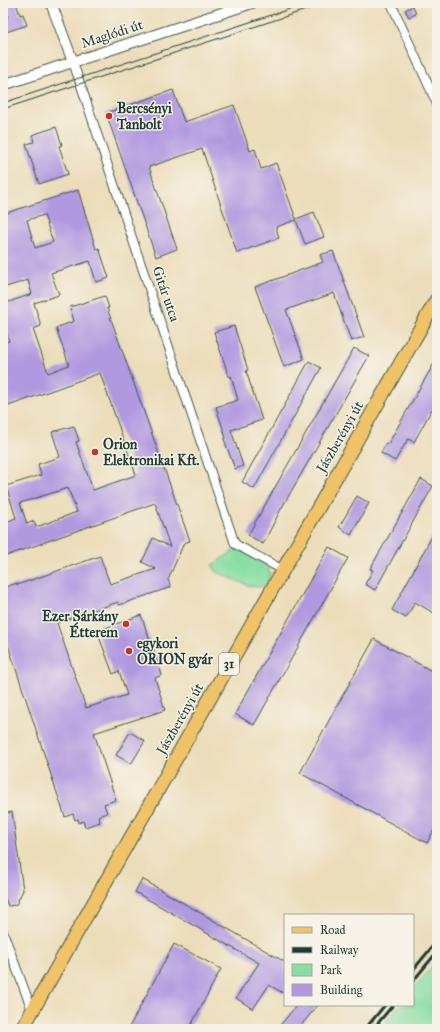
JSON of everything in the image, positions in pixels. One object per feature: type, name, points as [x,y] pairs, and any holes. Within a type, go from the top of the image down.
[{"type":"main road","name":"Jászberényi út","points":[[22,1029],[437,299]]},
{"type":"street","name":"Gitár utca","points":[[51,3],[73,62],[235,544],[283,570]]},
{"type":"street","name":"Maglódi út","points":[[3,85],[252,3]]},
{"type":"street","points":[[391,3],[437,104]]},
{"type":"street","points":[[3,932],[32,1010]]},
{"type":"green space","points":[[238,548],[267,565],[270,573],[267,584],[259,587],[249,586],[217,572],[212,565]]},
{"type":"green space","points":[[437,961],[437,1029],[380,1029],[399,1006],[414,1006],[414,988]]},
{"type":"building","points":[[3,3],[16,3],[20,15],[23,14],[27,25],[3,33],[3,19],[8,17]]},
{"type":"building","points":[[413,6],[416,14],[409,17],[405,10]]},
{"type":"building","points":[[173,90],[184,122],[234,105],[250,151],[255,149],[261,169],[276,163],[296,219],[314,212],[324,237],[305,244],[296,220],[276,227],[279,238],[237,253],[202,149],[149,167],[177,249],[156,257],[106,113]]},
{"type":"building","points":[[56,127],[62,145],[59,146],[68,174],[39,184],[26,144],[34,142],[32,135]]},
{"type":"building","points":[[78,190],[96,249],[99,248],[109,278],[96,282],[90,261],[51,273],[59,295],[34,303],[41,326],[33,329],[48,373],[69,365],[56,328],[74,321],[70,307],[105,296],[109,308],[107,308],[190,541],[184,543],[168,580],[171,587],[119,605],[118,602],[57,623],[86,708],[127,695],[119,671],[113,674],[97,631],[141,615],[162,675],[155,678],[165,710],[94,733],[116,800],[104,804],[107,813],[98,816],[100,822],[85,827],[83,821],[79,823],[78,819],[75,820],[73,814],[65,817],[3,630],[3,588],[17,583],[17,585],[100,556],[110,584],[156,569],[142,562],[153,538],[170,547],[155,503],[3,557],[3,523],[16,518],[6,486],[41,475],[38,464],[60,457],[52,432],[74,426],[79,441],[76,442],[93,490],[136,475],[100,373],[3,408],[3,343],[9,341],[3,321],[3,304],[32,294],[28,280],[3,288],[3,214]],"holes":[[[44,215],[53,242],[35,248],[27,220]],[[68,488],[77,512],[36,527],[34,521],[27,524],[20,503]]]},
{"type":"building","points":[[333,251],[364,337],[351,341],[334,293],[286,310],[304,359],[284,367],[255,287],[323,262],[320,255]]},
{"type":"building","points":[[234,326],[248,370],[246,371],[262,420],[231,430],[243,466],[235,469],[224,439],[226,438],[216,407],[238,400],[231,376],[229,377],[214,332]]},
{"type":"building","points":[[354,348],[369,356],[281,509],[263,544],[248,535]]},
{"type":"building","points":[[437,358],[437,400],[414,442],[408,439],[395,461],[381,453],[386,443],[388,444]]},
{"type":"building","points":[[309,361],[321,368],[254,489],[242,482]]},
{"type":"building","points":[[421,479],[433,486],[375,590],[365,584],[373,570],[370,569]]},
{"type":"building","points":[[357,496],[369,503],[351,535],[339,527]]},
{"type":"building","points":[[437,527],[437,615],[415,602],[406,618],[392,610]]},
{"type":"building","points":[[329,547],[348,558],[254,725],[235,714]]},
{"type":"building","points":[[374,639],[437,674],[437,824],[427,843],[300,773]]},
{"type":"building","points":[[130,732],[145,741],[131,764],[116,755]]},
{"type":"building","points":[[12,812],[23,890],[16,905],[8,906],[3,893],[3,814]]},
{"type":"building","points":[[142,879],[284,961],[284,993],[269,985],[253,1009],[236,998],[259,963],[135,892]]},
{"type":"building","points":[[174,944],[221,969],[189,1029],[128,1029]]},
{"type":"building","points":[[296,1006],[317,1006],[298,1029],[277,1029]]},
{"type":"tram line","points":[[3,103],[308,3]]},
{"type":"tram line","points":[[3,109],[327,3]]},
{"type":"railway","points":[[414,969],[437,941]]},
{"type":"railway","points":[[414,980],[437,952]]},
{"type":"railway","points":[[365,1029],[384,1006]]},
{"type":"railway","points":[[373,1029],[392,1006]]},
{"type":"place","name":"Bercsényi Tanbolt","points":[[109,116]]},
{"type":"place","name":"Orion Elektronikai Kft.","points":[[95,452]]},
{"type":"place","name":"Ezer Sárkány Étterem","points":[[126,624]]},
{"type":"place","name":"egykori ORION gyár","points":[[129,651]]}]
